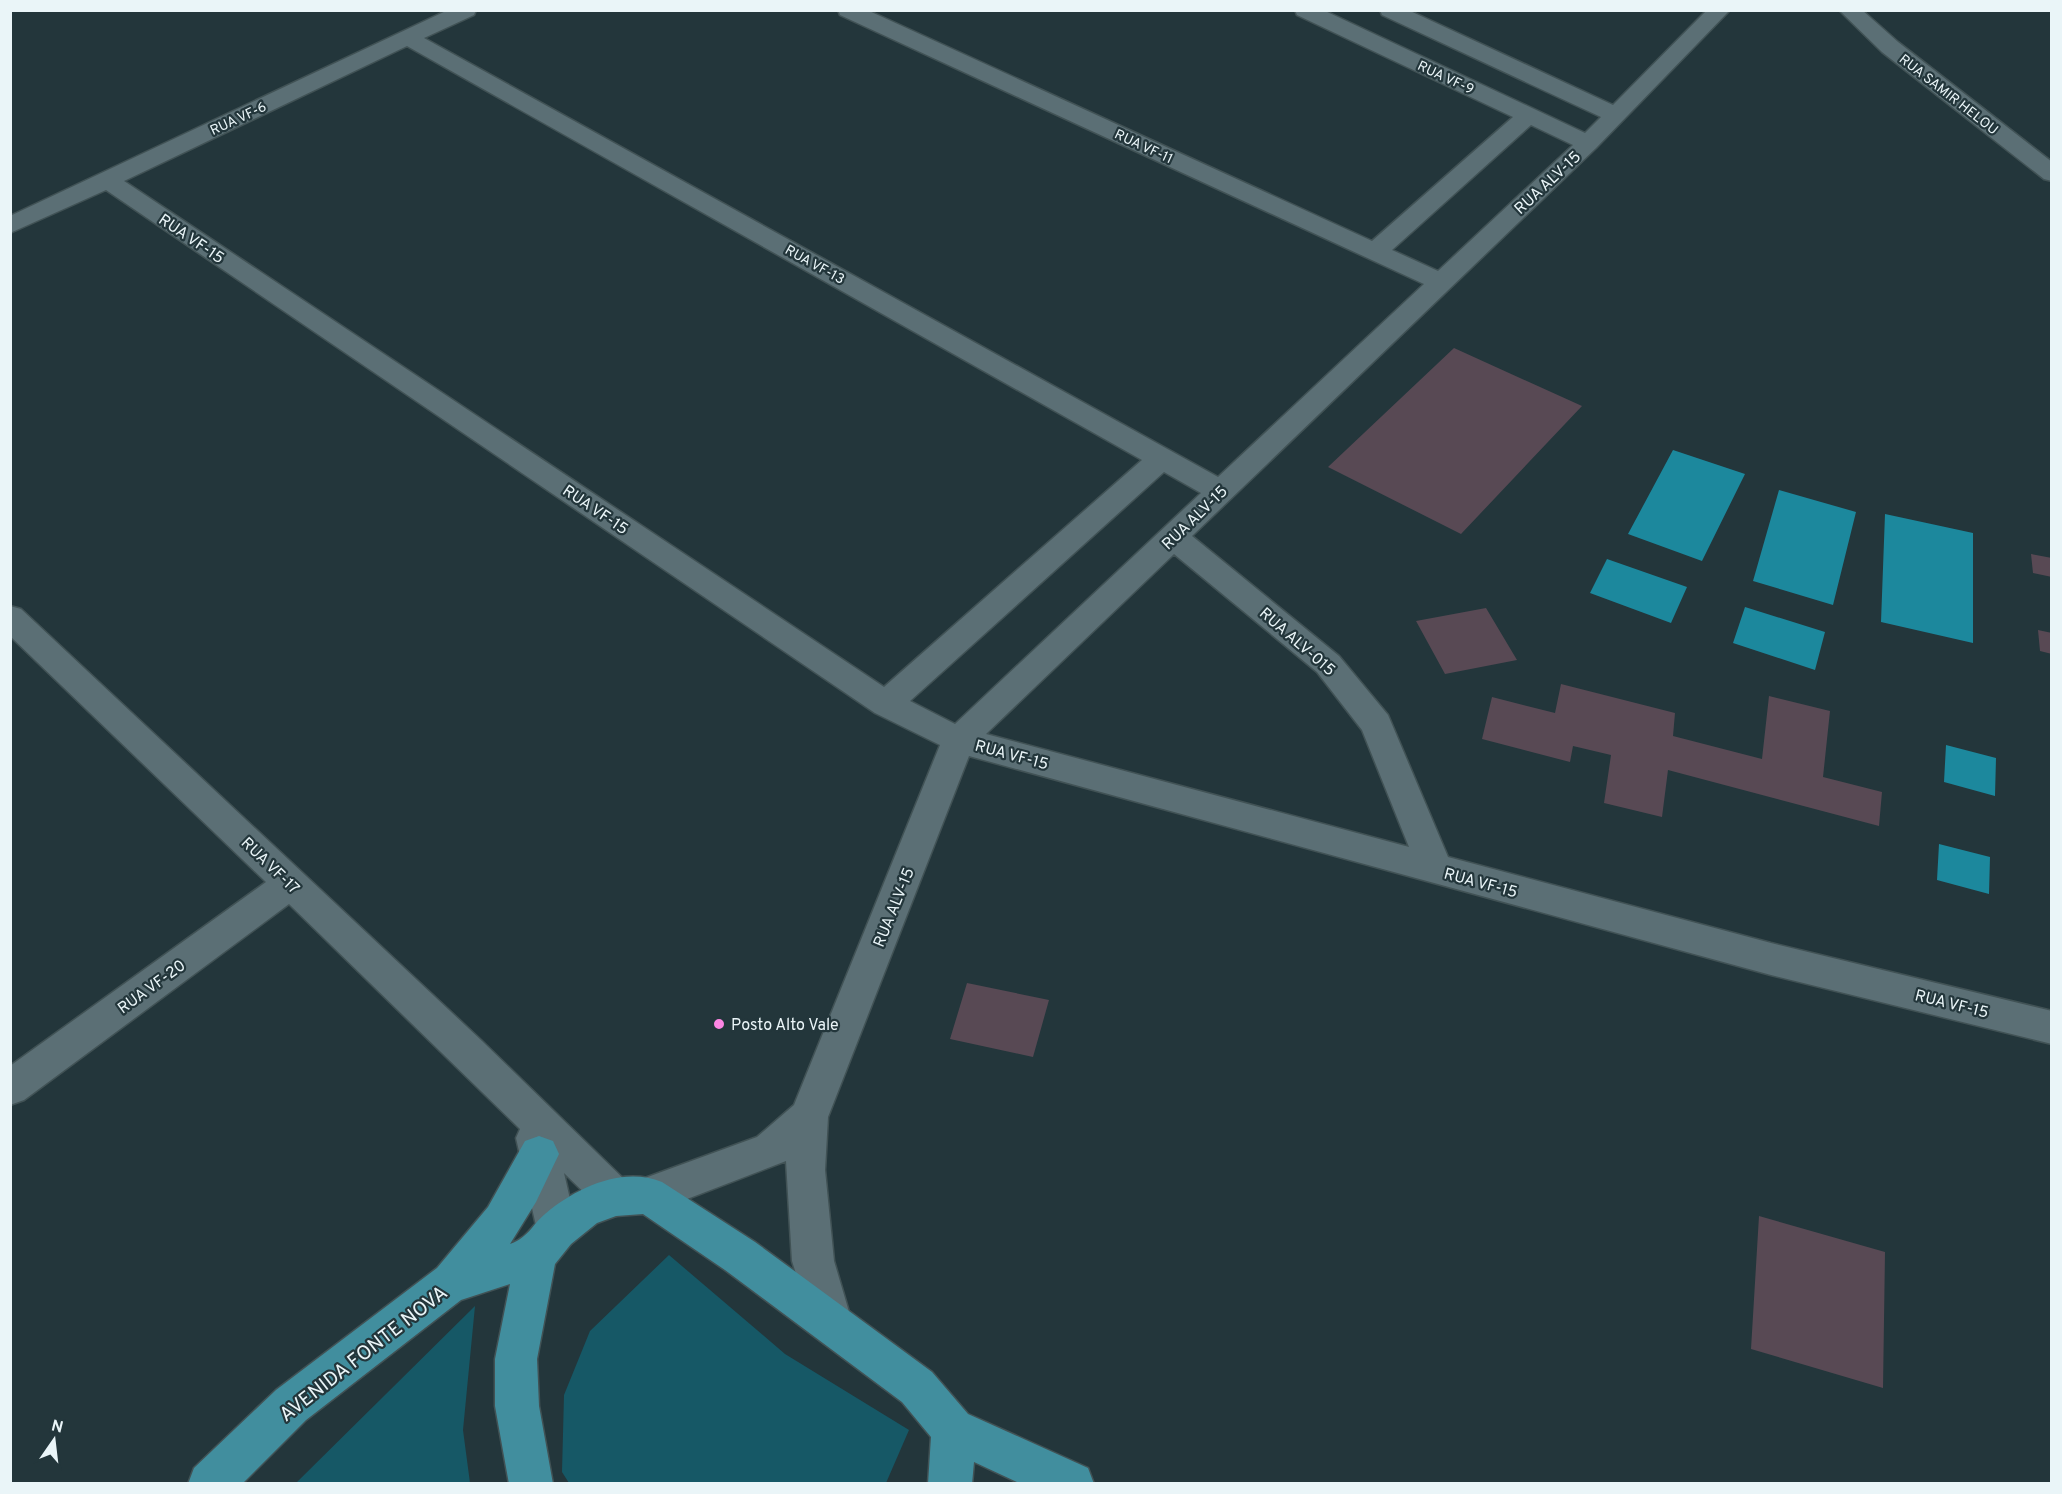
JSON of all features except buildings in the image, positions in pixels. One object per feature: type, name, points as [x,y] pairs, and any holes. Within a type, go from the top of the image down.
[{"type":"main road","points":[[449,1284],[480,1253],[507,1218],[539,1154]]},
{"type":"main road","points":[[531,1484],[517,1406],[516,1359],[546,1242],[584,1208],[632,1196],[740,1256],[831,1322],[917,1387],[953,1430],[1072,1484]]},
{"type":"main road","name":"AVENIDA FONTE NOVA","points":[[210,1484],[291,1405],[449,1284],[546,1242]]},
{"type":"main road","points":[[950,1484],[953,1430]]},
{"type":"street","name":"RUA VF-6","points":[[10,226],[466,10]]},
{"type":"street","name":"RUA VF-11","points":[[848,10],[1441,282]]},
{"type":"street","name":"RUA VF-9","points":[[1305,10],[1588,143]]},
{"type":"street","points":[[1390,10],[1616,116]]},
{"type":"street","name":"RUA ALV-15","points":[[831,1322],[813,1261],[805,1170],[809,1117],[959,740],[1588,143],[1720,10]]},
{"type":"street","name":"RUA SAMIR HELOU","points":[[1849,10],[1890,47],[2052,174]]},
{"type":"street","name":"RUA VF-13","points":[[408,38],[1221,491]]},
{"type":"street","points":[[1375,252],[1529,115]]},
{"type":"street","name":"RUA VF-15","points":[[107,180],[886,704],[959,740],[1771,959],[2052,1028]]},
{"type":"street","points":[[886,704],[1162,458]]},
{"type":"street","name":"RUA ALV-015","points":[[1173,537],[1328,664],[1376,724],[1435,869]]},
{"type":"street","name":"RUA VF-17","points":[[14,625],[291,883],[531,1113],[632,1196]]},
{"type":"street","name":"RUA VF-20","points":[[10,1088],[291,883]]},
{"type":"street","points":[[531,1113],[539,1154],[546,1242]]},
{"type":"street","name":"RUA ALV-15","points":[[632,1196],[770,1150],[809,1117]]},
{"type":"shaded area","points":[[1673,450],[1745,474],[1702,561],[1628,534]]},
{"type":"shaded area","points":[[1779,490],[1856,512],[1833,605],[1753,581]]},
{"type":"shaded area","points":[[1885,514],[1973,533],[1973,643],[1881,622]]},
{"type":"shaded area","points":[[1607,559],[1687,587],[1671,623],[1590,593]]},
{"type":"shaded area","points":[[1745,607],[1825,632],[1815,670],[1733,643]]},
{"type":"shaded area","points":[[1946,745],[1996,758],[1995,796],[1944,782]]},
{"type":"shaded area","points":[[1939,844],[1990,857],[1989,894],[1937,880]]},
{"type":"shaded area","points":[[669,1255],[785,1354],[909,1430],[886,1483],[569,1483],[562,1472],[564,1395],[590,1331]]},
{"type":"shaded area","points":[[475,1306],[463,1430],[470,1483],[296,1483]]},
{"type":"place","name":"Posto Alto Vale","points":[[719,1024]]}]
